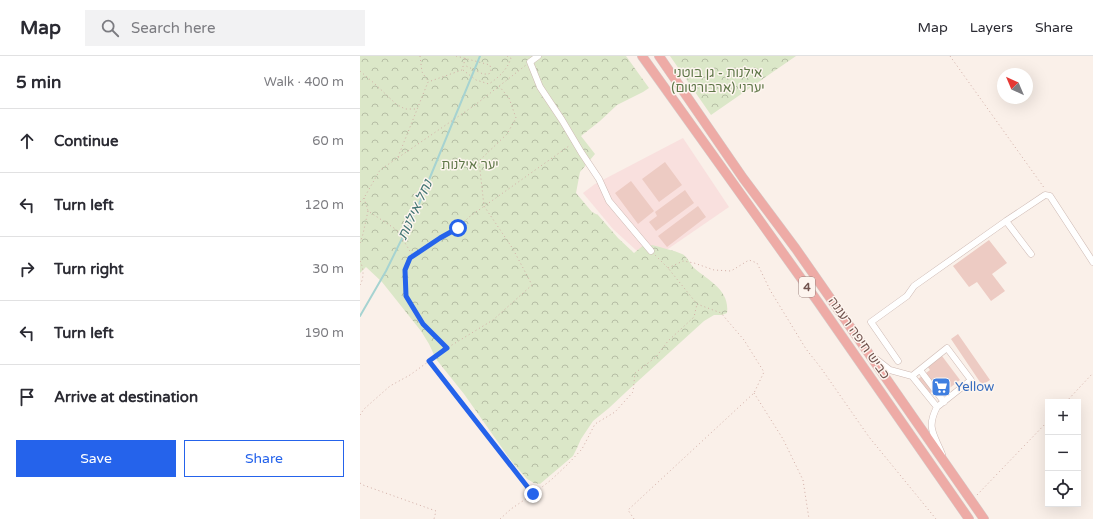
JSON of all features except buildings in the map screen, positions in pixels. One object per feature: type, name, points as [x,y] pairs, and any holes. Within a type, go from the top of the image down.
[{"type":"highway","name":"כביש חיפה רעננה","points":[[642,56],[814,297],[969,519]]},
{"type":"highway","name":"כביש חיפה רעננה","points":[[659,56],[743,178],[796,249],[870,354],[984,519]]},
{"type":"street","points":[[538,56],[530,62],[540,87],[562,120],[580,152],[599,179],[609,201],[651,251]]},
{"type":"street","points":[[898,361],[871,322],[907,296],[914,286],[1045,195],[1050,196],[1093,262]]},
{"type":"street","points":[[1006,221],[1031,254]]},
{"type":"street","points":[[912,376],[948,348],[970,380],[937,407],[932,417],[931,429],[947,466]]},
{"type":"street","points":[[870,354],[890,370],[912,376],[937,407]]},
{"type":"street","points":[[920,370],[944,402]]},
{"type":"path","points":[[420,56],[422,72],[428,82]]},
{"type":"path","points":[[456,56],[483,62],[490,65],[491,70],[489,74],[483,74],[464,65]]},
{"type":"path","points":[[428,82],[462,70],[466,56]]},
{"type":"path","points":[[462,70],[476,80],[490,84],[509,66],[511,58],[507,56]]},
{"type":"path","points":[[950,56],[1050,196]]},
{"type":"path","points":[[360,202],[364,198],[380,170],[475,105],[530,62]]},
{"type":"path","points":[[360,71],[376,84],[396,104],[404,109],[418,109]]},
{"type":"path","points":[[398,157],[428,82]]},
{"type":"path","points":[[360,415],[390,386],[410,375],[447,348],[493,320],[532,286],[513,249],[484,206],[479,161],[507,134],[516,118],[509,98],[499,86]]},
{"type":"path","points":[[447,348],[423,324],[406,296],[405,270],[410,258],[458,228],[469,217],[575,142]]},
{"type":"path","points":[[360,243],[368,211],[364,198]]},
{"type":"path","points":[[368,211],[397,230],[413,256]]},
{"type":"path","points":[[634,519],[628,510],[754,393],[764,372],[744,340],[721,313],[697,304],[668,268],[651,251]]},
{"type":"path","points":[[668,268],[683,261],[714,270],[731,271],[749,260],[756,263],[770,290],[806,348],[869,437],[936,519]]},
{"type":"path","points":[[360,261],[363,280],[360,285]]},
{"type":"path","points":[[500,519],[511,509],[551,480],[582,449],[595,424],[615,412],[633,392],[635,374],[656,357],[668,342],[694,317],[697,304]]},
{"type":"path","points":[[429,361],[533,494]]},
{"type":"path","points":[[1069,399],[1093,373]]},
{"type":"path","points":[[754,393],[783,439],[803,480],[810,519]]},
{"type":"path","points":[[972,501],[1045,424]]},
{"type":"path","points":[[360,483],[364,486],[436,511],[434,519]]},
{"type":"shaded area","points":[[683,138],[729,207],[649,262],[613,229],[583,193],[595,184]]},
{"type":"green space","name":"יער אילנות","points":[[360,56],[626,56],[649,88],[617,105],[581,136],[595,154],[580,172],[576,193],[592,212],[598,215],[618,238],[634,253],[645,244],[648,247],[652,245],[684,255],[694,268],[722,292],[727,305],[727,313],[722,315],[714,315],[704,321],[593,421],[581,439],[573,456],[540,484],[534,483],[527,479],[512,462],[464,394],[436,359],[421,331],[382,282],[366,267],[360,273]]},
{"type":"green space","name":"אילנות - גן בוטני יערני (ארבורטום)","points":[[670,56],[796,56],[711,115]]},
{"type":"waterway","name":"נחל אילנות","points":[[360,316],[386,271],[419,204],[480,56]]},
{"type":"place","name":"Yellow","points":[[941,387]]},
{"type":"route","points":[[458,228],[410,258],[405,270],[406,296],[423,324],[447,348],[429,361],[533,494]]}]
